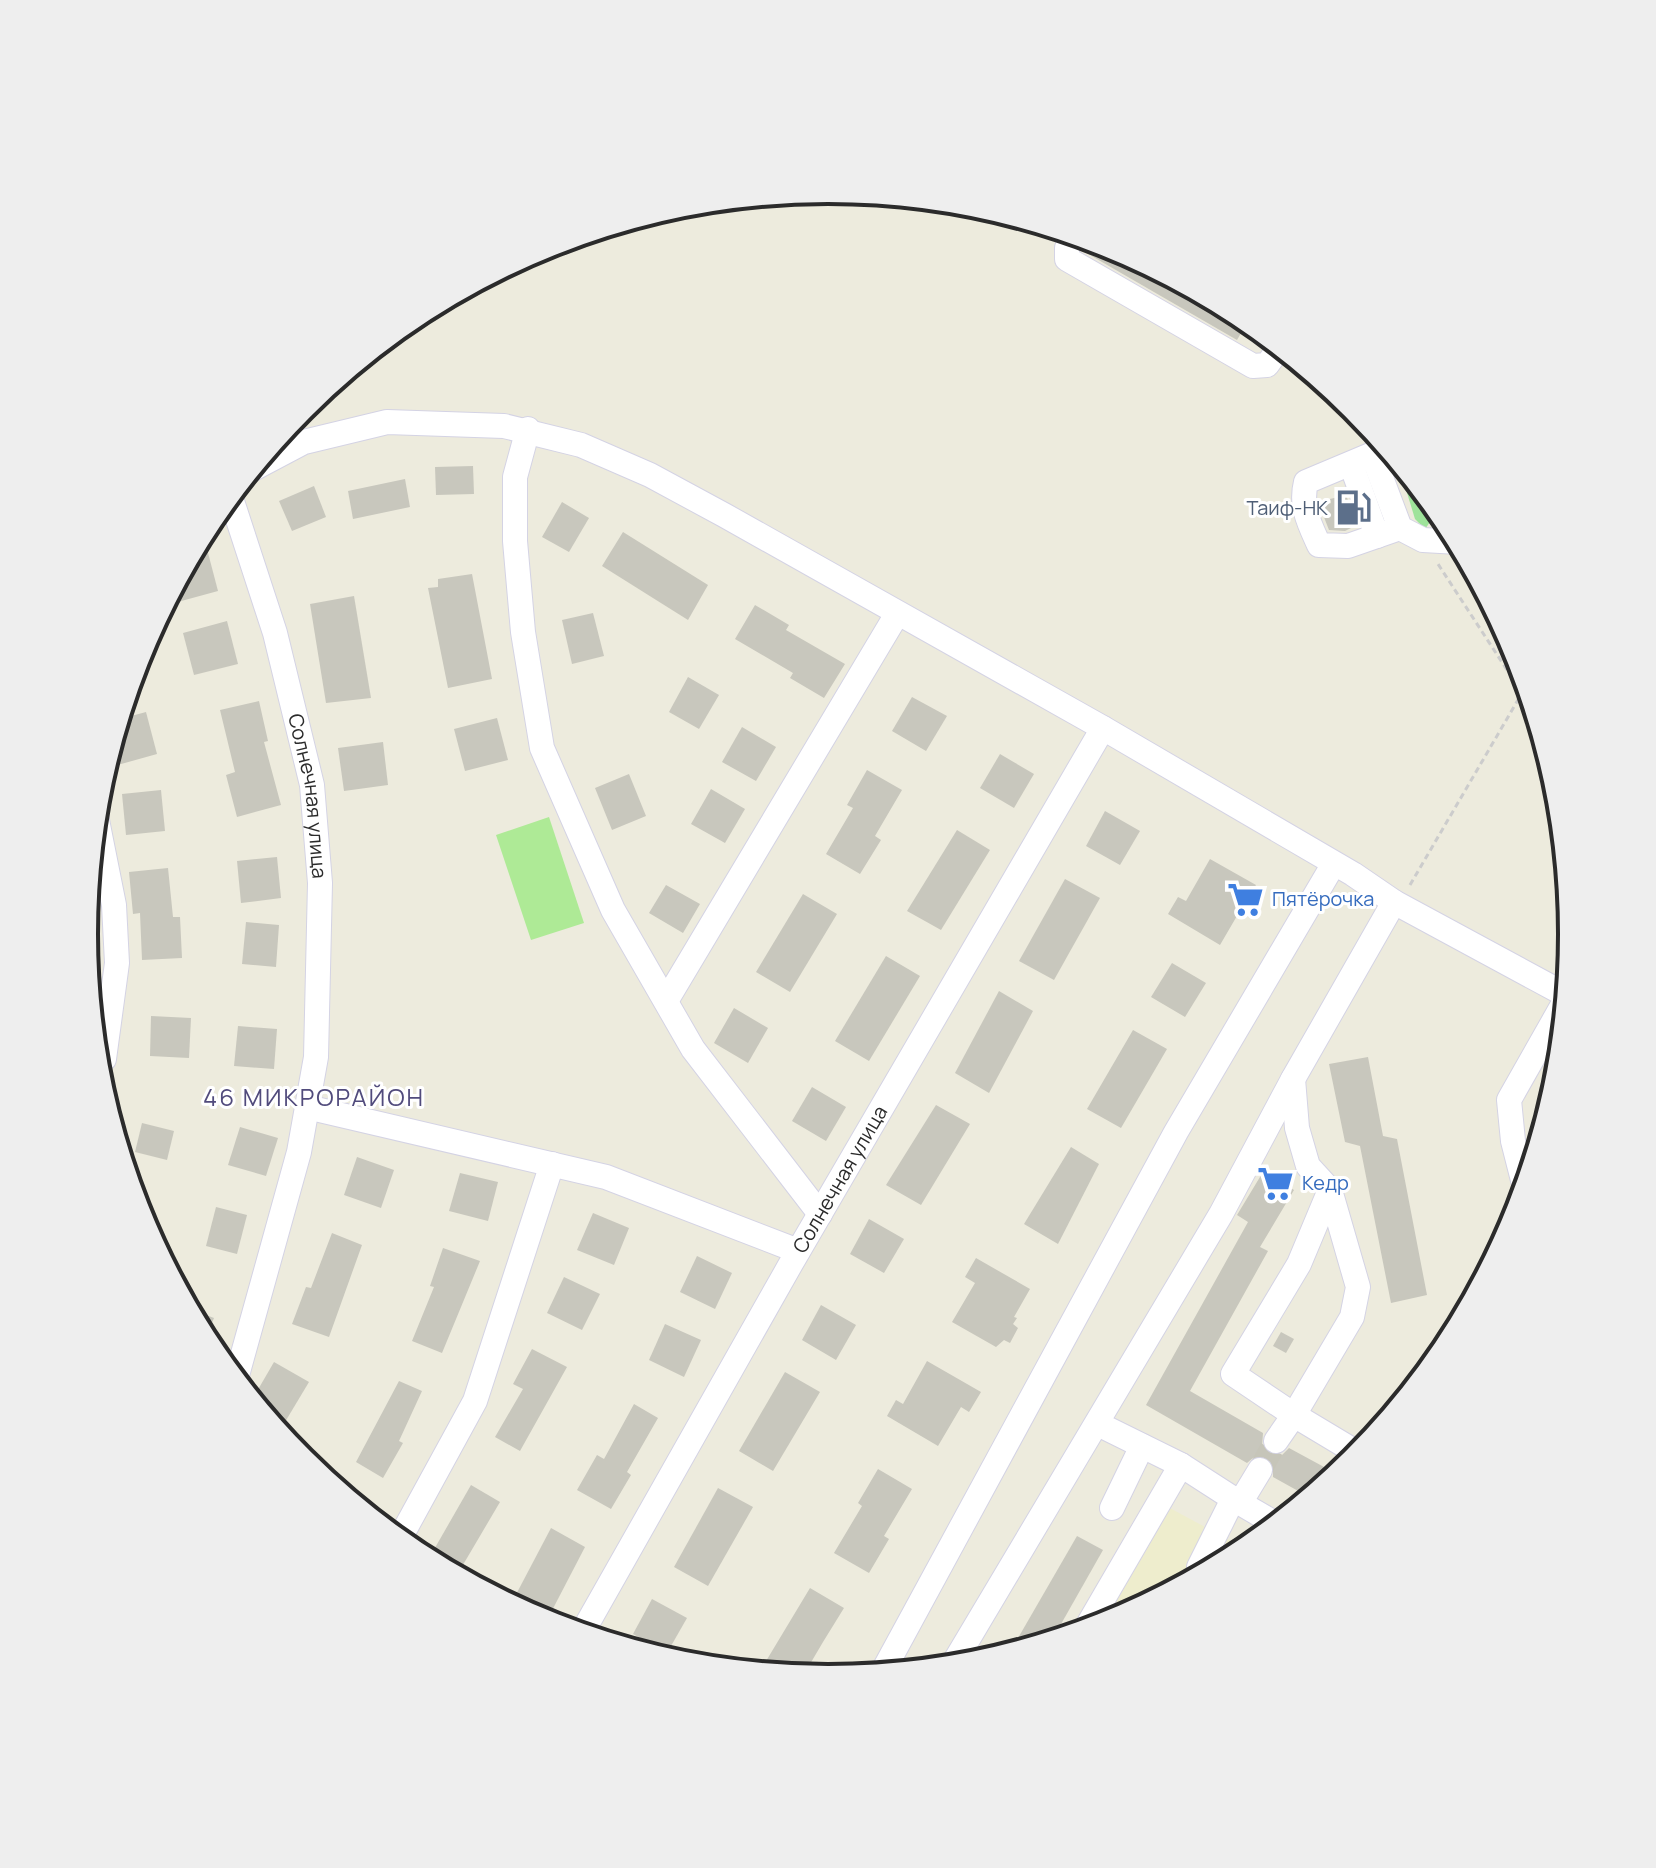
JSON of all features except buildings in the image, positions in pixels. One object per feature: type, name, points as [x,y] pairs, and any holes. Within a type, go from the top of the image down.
[{"type":"street","points":[[1069,245],[1067,259],[1253,366],[1267,365],[1273,356]]},
{"type":"street","points":[[276,457],[304,442],[387,422],[462,423],[528,429],[581,445],[650,475],[1103,728],[1394,902],[1555,989]]},
{"type":"street","points":[[528,429],[515,477],[515,541],[523,632],[542,748],[613,910],[693,1049],[820,1214]]},
{"type":"street","points":[[1388,532],[1373,455],[1306,482],[1302,497],[1306,518],[1319,545],[1348,546],[1388,532],[1443,541]]},
{"type":"street","name":"Солнечная улица","points":[[235,509],[275,633],[312,785],[320,883],[316,1057],[299,1152],[240,1365]]},
{"type":"street","points":[[666,1001],[897,614]]},
{"type":"street","name":"Солнечная улица","points":[[588,1623],[798,1251],[1103,728]]},
{"type":"street","points":[[103,850],[114,905],[117,963],[106,1042]]},
{"type":"street","points":[[889,1661],[1176,1132],[1333,865]]},
{"type":"street","points":[[961,1652],[1221,1214],[1293,1079],[1394,902]]},
{"type":"street","points":[[1520,1167],[1513,1141],[1509,1100],[1553,1023]]},
{"type":"street","points":[[1276,1441],[1352,1317],[1358,1287],[1330,1190],[1308,1166],[1297,1128],[1293,1079]]},
{"type":"street","points":[[307,1107],[606,1177],[798,1251]]},
{"type":"street","points":[[405,1529],[475,1401],[552,1164]]},
{"type":"street","points":[[1330,1190],[1299,1264],[1233,1374],[1347,1447]]},
{"type":"street","points":[[1098,1424],[1181,1465],[1265,1518]]},
{"type":"street","points":[[1112,1508],[1142,1446]]},
{"type":"street","points":[[1095,1613],[1181,1465]]},
{"type":"street","points":[[1203,1560],[1237,1501],[1260,1470]]},
{"type":"path","points":[[1429,541],[1440,569],[1509,674]]},
{"type":"path","points":[[1394,902],[1412,883],[1519,699]]},
{"type":"shaded area","points":[[1166,1506],[1233,1542],[1151,1589],[1109,1607]]},
{"type":"green space","points":[[1406,488],[1430,522],[1425,529],[1415,519]]},
{"type":"green space","points":[[549,817],[584,923],[531,940],[496,835]]},
{"type":"tunnel","points":[[1260,1470],[1276,1441]]},
{"type":"place","name":"Таиф-НК","points":[[1354,508]]},
{"type":"place","name":"Пятёрочка","points":[[1246,899]]},
{"type":"place","name":"Кедр","points":[[1276,1183]]},
{"type":"district","name":"46 МИКРОРАЙОН","points":[[314,1098]]}]
